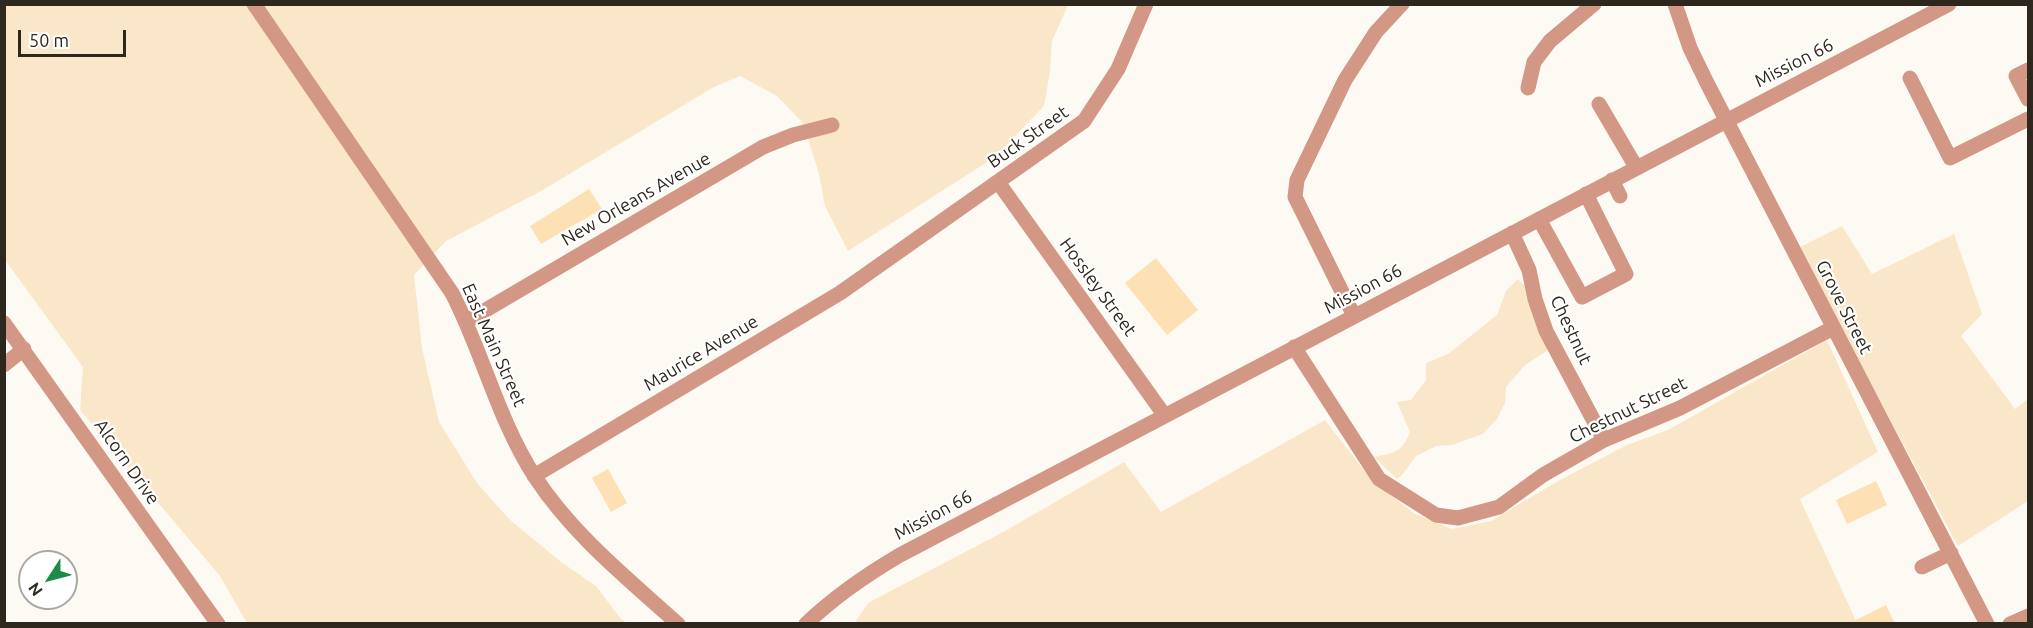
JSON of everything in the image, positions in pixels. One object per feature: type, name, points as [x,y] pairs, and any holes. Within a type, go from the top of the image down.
[{"type":"street","name":"East Main Street","points":[[254,4],[452,293],[517,444],[534,476],[577,530],[678,624]]},
{"type":"street","name":"Buck Street","points":[[886,262],[1084,121],[1118,69],[1146,4]]},
{"type":"street","points":[[1354,316],[1296,197],[1297,180],[1345,80],[1376,32],[1402,4]]},
{"type":"street","points":[[1528,88],[1534,62],[1550,41],[1594,4]]},
{"type":"street","name":"Grove Street","points":[[1675,4],[1690,48],[1987,624]]},
{"type":"street","name":"Mission 66","points":[[806,624],[842,593],[900,555],[1636,167],[1684,151],[1727,120],[1949,4]]},
{"type":"street","points":[[2028,70],[2016,76],[2028,99]]},
{"type":"street","points":[[1910,78],[1950,158],[2028,118]]},
{"type":"street","points":[[1599,104],[1636,167]]},
{"type":"street","name":"New Orleans Avenue","points":[[466,321],[763,147],[793,135],[832,125]]},
{"type":"street","points":[[1612,180],[1620,196]]},
{"type":"street","name":"Hossley Street","points":[[998,182],[1165,416]]},
{"type":"street","points":[[1539,219],[1582,297],[1626,274],[1586,194]]},
{"type":"street","name":"Chestnut","points":[[1512,233],[1528,270],[1546,331],[1604,440]]},
{"type":"street","name":"Maurice Avenue","points":[[534,476],[840,293],[886,262]]},
{"type":"street","name":"Alcorn Drive","points":[[4,323],[218,624]]},
{"type":"street","name":"Chestnut Street","points":[[1294,347],[1379,479],[1436,515],[1458,518],[1499,507],[1542,475],[1604,440],[1680,408],[1833,328]]},
{"type":"street","points":[[4,365],[24,350]]},
{"type":"street","points":[[1922,567],[1951,553]]},
{"type":"street","points":[[2010,624],[2028,616]]},
{"type":"shaded area","points":[[4,5],[1068,5],[1052,41],[1050,72],[1044,106],[995,157],[848,251],[825,206],[819,174],[803,123],[777,96],[740,76],[714,87],[541,191],[446,241],[414,275],[422,348],[439,422],[477,483],[509,519],[561,562],[596,586],[621,619],[629,624],[247,623],[220,576],[80,410],[83,367],[5,260]]},
{"type":"shaded area","points":[[1842,226],[1872,274],[1954,234],[1982,314],[1961,336],[2015,409],[2028,399],[2028,501],[1958,546],[1798,248]]},
{"type":"shaded area","points":[[1518,279],[1527,288],[1548,350],[1525,365],[1506,387],[1505,403],[1497,419],[1483,434],[1452,445],[1436,446],[1416,456],[1397,479],[1374,457],[1397,451],[1404,444],[1410,432],[1397,402],[1411,400],[1426,380],[1426,363],[1448,354],[1497,315],[1506,291]]},
{"type":"shaded area","points":[[1827,340],[1878,452],[1800,499],[1857,623],[854,624],[868,603],[1005,531],[1124,462],[1161,512],[1325,420],[1366,473],[1381,488],[1415,514],[1452,529],[1491,521],[1558,481],[1627,445],[1668,430]]},
{"type":"building","points":[[589,189],[602,209],[541,244],[530,226]]},
{"type":"building","points":[[1156,258],[1198,310],[1167,335],[1125,283]]},
{"type":"building","points":[[608,469],[627,503],[611,512],[592,478]]},
{"type":"building","points":[[1876,481],[1887,505],[1847,524],[1836,500]]},
{"type":"building","points":[[1886,605],[1895,624],[1848,624]]}]
